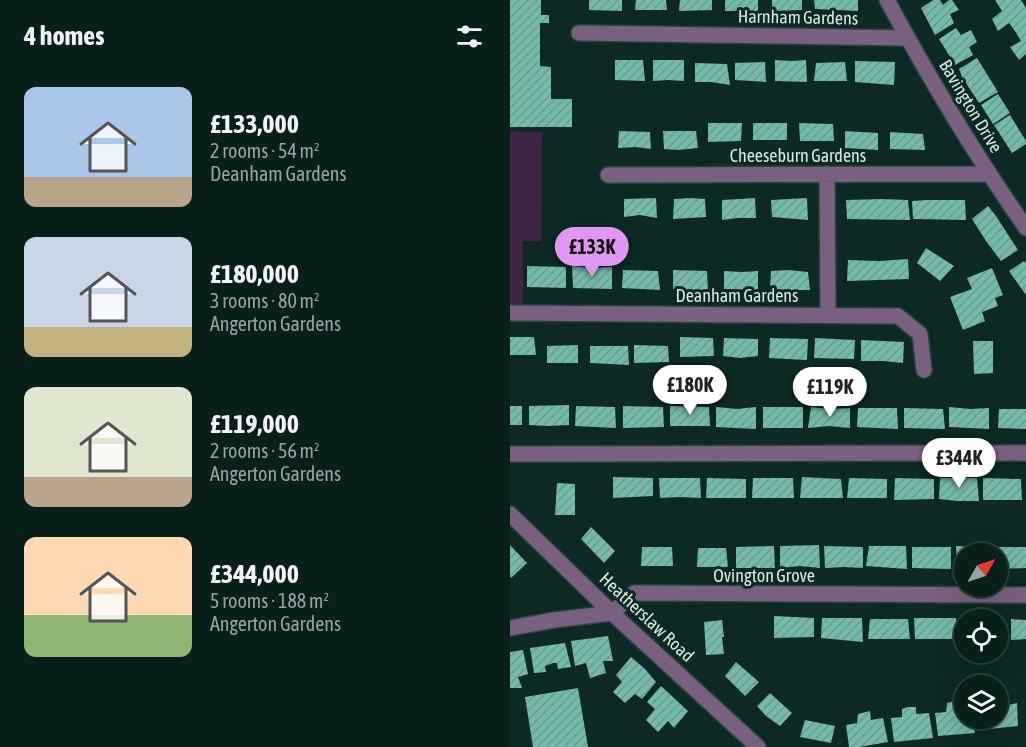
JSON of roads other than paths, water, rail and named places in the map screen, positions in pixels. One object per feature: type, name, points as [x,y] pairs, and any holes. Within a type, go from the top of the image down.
[{"type":"street","name":"Bavington Drive","points":[[887,0],[989,174],[1026,228]]},
{"type":"street","name":"Harnham Gardens","points":[[579,33],[908,38]]},
{"type":"street","points":[[827,174],[828,315]]},
{"type":"street","name":"Cheeseburn Gardens","points":[[608,175],[989,174]]},
{"type":"street","name":"Deanham Gardens","points":[[510,314],[898,316],[920,334],[924,370]]},
{"type":"street","points":[[510,454],[1026,453]]},
{"type":"street","name":"Heatherslaw Road","points":[[510,514],[612,613],[758,747]]},
{"type":"street","name":"Ovington Grove","points":[[612,613],[634,593],[1026,595]]},
{"type":"street","points":[[510,628],[612,613]]}]
